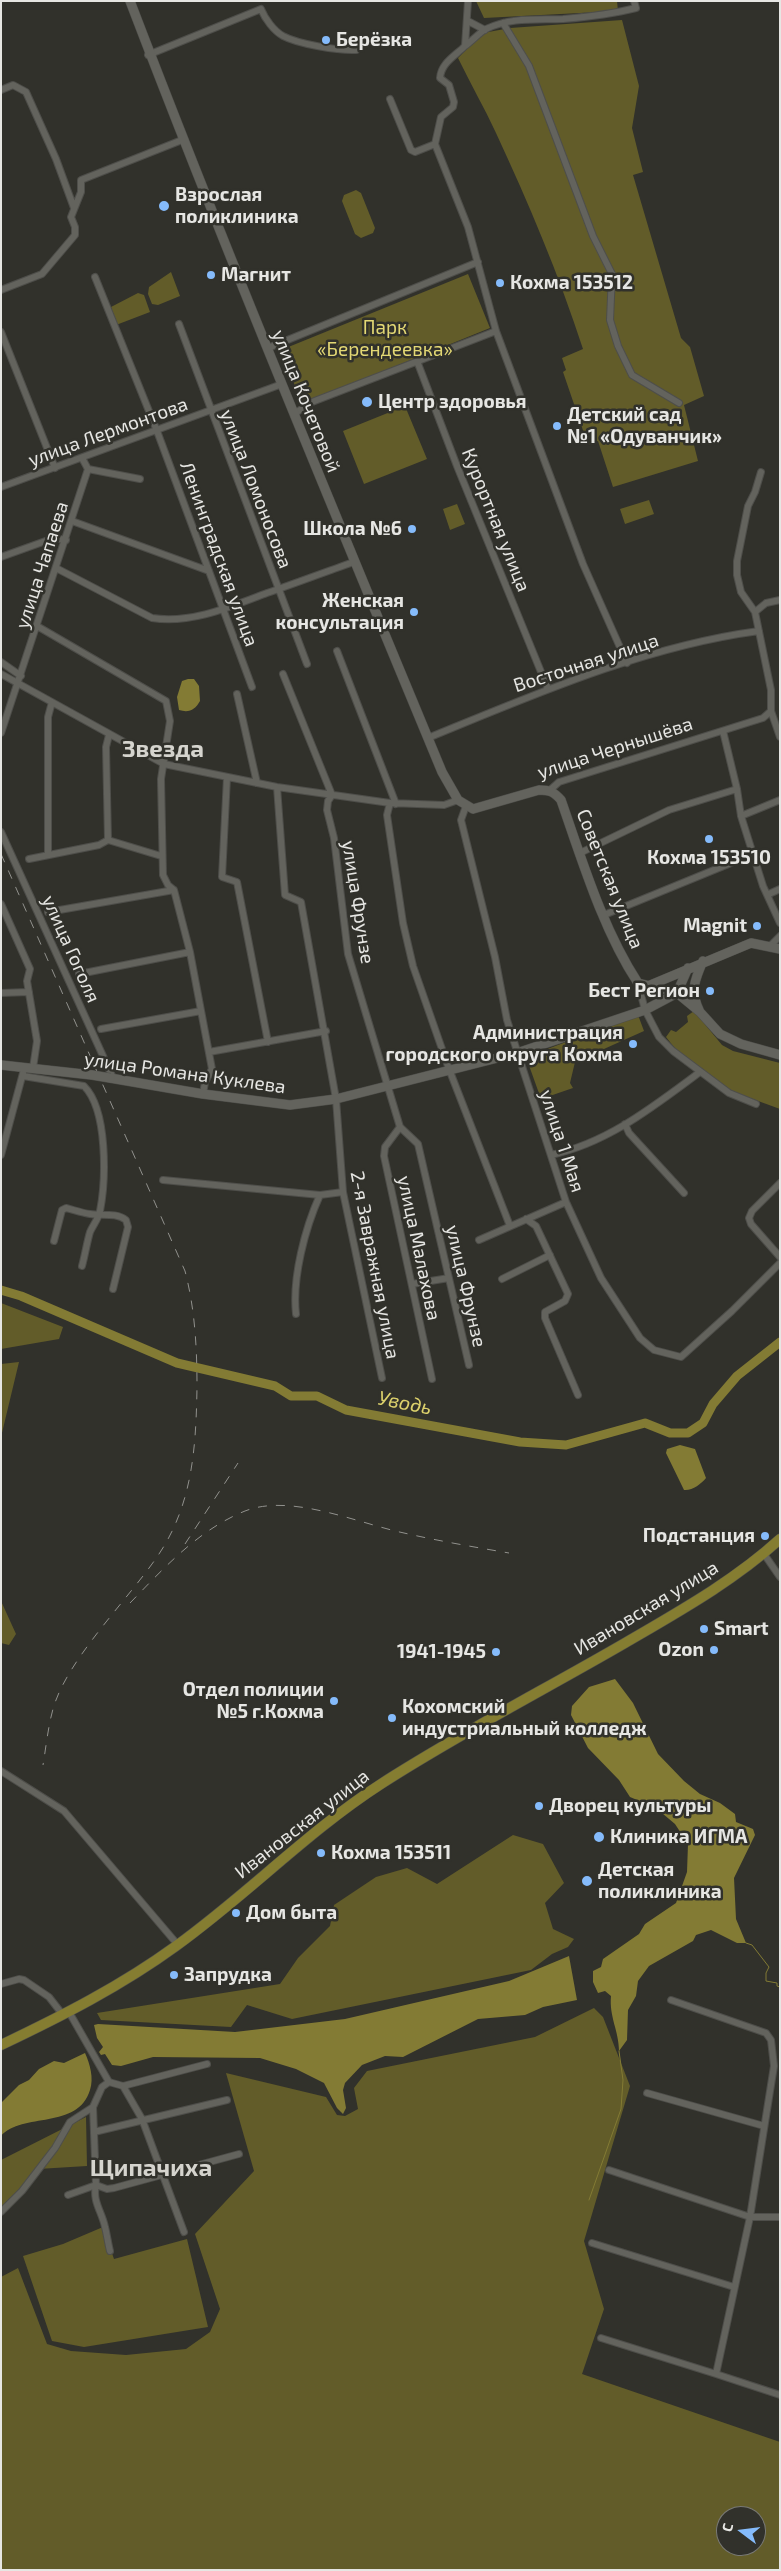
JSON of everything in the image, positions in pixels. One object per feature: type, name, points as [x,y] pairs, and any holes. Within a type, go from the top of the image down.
[{"type":"main road","name":"улица Кочетовой","points":[[130,1],[148,55],[354,562],[442,772],[462,803]]},
{"type":"main road","name":"улица Чернышёва","points":[[462,803],[473,810],[480,809],[539,790],[550,790]]},
{"type":"main road","name":"Советская улица","points":[[550,790],[561,800],[604,915],[628,968],[638,983]]},
{"type":"main road","points":[[648,986],[703,961],[750,943],[770,946],[780,950]]},
{"type":"main road","points":[[700,1012],[693,998],[693,987],[703,961]]},
{"type":"main road","points":[[677,993],[688,968]]},
{"type":"main road","points":[[638,983],[677,993],[700,1012],[720,1034],[741,1044],[778,1054]]},
{"type":"main road","name":"улица Романа Куклева","points":[[1,1065],[27,1070],[92,1075],[203,1094],[290,1105],[336,1099],[517,1053],[645,1010],[677,993]]},
{"type":"main road","name":"Ивановская улица","points":[[1,2045],[66,2014],[135,1975],[178,1945],[327,1821],[376,1787],[673,1616],[764,1554],[780,1539]]},
{"type":"street","points":[[465,46],[468,1]]},
{"type":"street","points":[[627,663],[583,564],[496,331],[468,227],[435,144],[441,117],[453,107],[454,102],[449,85],[440,78],[440,72],[445,64],[485,30],[517,20],[563,19],[619,12],[636,8],[634,1]]},
{"type":"street","points":[[148,55],[261,9],[265,19],[283,36],[340,51],[356,50]]},
{"type":"street","points":[[468,21],[485,30]]},
{"type":"street","points":[[503,23],[529,66],[593,236],[612,274],[610,320],[618,346],[632,375],[679,403]]},
{"type":"street","points":[[1,90],[13,85],[26,92],[68,189],[74,208]]},
{"type":"street","points":[[390,99],[411,150],[415,152],[435,144]]},
{"type":"street","points":[[68,189],[81,180],[182,140]]},
{"type":"street","points":[[1,290],[42,274],[75,235],[76,228],[71,217],[81,192],[81,180]]},
{"type":"street","points":[[268,348],[478,262]]},
{"type":"street","name":"Ленинградская улица","points":[[95,277],[157,430],[252,687]]},
{"type":"street","name":"улица Ломоносова","points":[[179,324],[210,412],[307,664]]},
{"type":"street","points":[[294,414],[312,402],[496,331]]},
{"type":"street","points":[[1,332],[54,468]]},
{"type":"street","name":"Курортная улица","points":[[417,361],[457,466],[548,689]]},
{"type":"street","name":"улица Лермонтова","points":[[1,487],[210,412],[282,384]]},
{"type":"street","points":[[82,458],[88,470],[140,479]]},
{"type":"street","name":"улица Чапаева","points":[[1,733],[38,626],[88,470]]},
{"type":"street","points":[[761,472],[748,506],[737,561],[741,592],[755,612],[770,690],[771,711],[780,737]]},
{"type":"street","points":[[72,521],[209,571]]},
{"type":"street","points":[[1,557],[54,538],[66,540]]},
{"type":"street","points":[[56,568],[152,618],[167,620],[186,619],[224,609],[354,562]]},
{"type":"street","points":[[755,612],[766,603],[780,600]]},
{"type":"street","points":[[38,626],[166,701],[170,721],[161,779],[161,856],[163,875],[168,885],[174,890],[190,952],[209,1052],[212,1069],[205,1082],[203,1094]]},
{"type":"street","name":"Восточная улица","points":[[428,738],[548,689],[627,663],[728,635],[759,631]]},
{"type":"street","points":[[337,651],[393,803],[387,815],[403,923],[413,966],[449,1069],[510,1226]]},
{"type":"street","points":[[1,662],[20,680],[52,702],[164,764],[277,787],[393,803],[444,806],[462,803]]},
{"type":"street","points":[[1,674],[20,680]]},
{"type":"street","name":"улица Фрунзе","points":[[283,674],[332,795],[328,801],[328,810],[334,838],[348,954],[400,1127],[418,1144],[469,1365]]},
{"type":"street","points":[[770,690],[780,689]]},
{"type":"street","points":[[237,694],[257,783]]},
{"type":"street","points":[[48,855],[48,717],[52,702]]},
{"type":"street","name":"улица Чернышёва","points":[[550,790],[559,782],[763,718],[771,711]]},
{"type":"street","points":[[723,731],[737,789],[741,816],[763,886],[769,894],[780,922]]},
{"type":"street","points":[[108,840],[106,747],[109,735]]},
{"type":"street","points":[[227,777],[222,877],[237,882],[268,1042]]},
{"type":"street","name":"2-я Завражная улица","points":[[277,787],[284,895],[301,902],[326,1031],[336,1099],[343,1192],[382,1378]]},
{"type":"street","points":[[580,852],[669,810],[737,789]]},
{"type":"street","points":[[741,816],[780,800]]},
{"type":"street","name":"улица 1 Мая","points":[[462,803],[461,820],[507,1020],[566,1202],[601,1278],[640,1338],[654,1350],[681,1358],[780,1263]]},
{"type":"street","name":"улица Гоголя","points":[[1,832],[112,1078]]},
{"type":"street","points":[[29,859],[99,845],[108,840],[161,856]]},
{"type":"street","points":[[604,915],[753,854]]},
{"type":"street","points":[[769,894],[780,889]]},
{"type":"street","points":[[48,912],[174,890]]},
{"type":"street","points":[[1,904],[30,968],[27,982],[36,1041],[1,1155]]},
{"type":"street","points":[[770,946],[780,936]]},
{"type":"street","points":[[79,974],[190,952]]},
{"type":"street","name":"Советская улица","points":[[638,983],[645,1010],[659,1038],[730,1094],[756,1104]]},
{"type":"street","points":[[1,993],[29,992]]},
{"type":"street","points":[[101,1029],[201,1011]]},
{"type":"street","points":[[209,1052],[326,1031]]},
{"type":"street","points":[[27,1070],[76,1083],[88,1090],[100,1125],[104,1175],[100,1213],[90,1234],[82,1266]]},
{"type":"street","points":[[552,1155],[607,1135],[634,1120],[700,1072]]},
{"type":"street","points":[[625,1124],[629,1133],[684,1192]]},
{"type":"street","name":"улица Малахова","points":[[400,1127],[385,1147],[384,1156],[432,1378]]},
{"type":"street","points":[[163,1180],[320,1195],[343,1192]]},
{"type":"street","points":[[780,1182],[752,1211],[748,1218],[780,1257]]},
{"type":"street","points":[[296,1314],[295,1280],[320,1195]]},
{"type":"street","points":[[479,1240],[566,1202]]},
{"type":"street","points":[[54,1241],[62,1210],[66,1208],[92,1214],[100,1213],[123,1217],[128,1227],[113,1289]]},
{"type":"street","points":[[526,1219],[536,1226],[568,1294],[565,1301],[549,1308],[545,1312],[544,1318],[578,1395]]},
{"type":"street","points":[[502,1279],[550,1255]]},
{"type":"street","points":[[412,1284],[449,1278]]},
{"type":"street","points":[[764,1554],[780,1577]]},
{"type":"street","points":[[1,1771],[64,1811],[178,1945]]},
{"type":"street","points":[[1,1984],[19,1979],[24,1980],[49,1997],[66,2014],[86,2042],[109,2082],[123,2086],[206,2064]]},
{"type":"street","points":[[671,2000],[766,2033],[771,2040],[774,2066],[750,2217],[716,2374]]},
{"type":"street","points":[[109,2082],[99,2092],[93,2107],[96,2185],[94,2192],[98,2210],[105,2225],[110,2251]]},
{"type":"street","points":[[123,2086],[142,2119],[184,2232]]},
{"type":"street","points":[[647,2093],[764,2126]]},
{"type":"street","points":[[94,2132],[227,2100]]},
{"type":"street","points":[[1,2212],[22,2191],[55,2148],[70,2122],[93,2107]]},
{"type":"street","points":[[68,2194],[96,2185],[107,2189],[114,2188],[239,2154]]},
{"type":"street","points":[[609,2170],[750,2217],[780,2217]]},
{"type":"street","points":[[592,2243],[734,2287]]},
{"type":"street","points":[[601,2338],[780,2394]]},
{"type":"green space","points":[[476,1],[617,1],[618,11],[484,18]]},
{"type":"green space","points":[[622,20],[639,86],[632,128],[643,172],[633,175],[681,338],[690,347],[704,396],[684,405],[698,461],[613,487],[598,441],[588,445],[563,372],[566,370],[562,358],[583,349],[564,294],[532,213],[491,123],[458,58],[483,33],[510,28]]},
{"type":"green space","points":[[356,190],[361,193],[375,228],[373,233],[361,238],[355,234],[342,201],[344,195]]},
{"type":"green space","points":[[171,272],[180,296],[158,305],[152,304],[148,294],[149,287]]},
{"type":"green space","name":"Парк «Берендеевка»","points":[[468,274],[490,328],[302,404],[281,350]]},
{"type":"green space","points":[[138,293],[144,295],[150,312],[116,325],[111,307]]},
{"type":"green space","points":[[405,406],[427,459],[364,484],[343,431]]},
{"type":"green space","points":[[649,500],[654,514],[625,524],[620,509]]},
{"type":"green space","points":[[457,504],[465,524],[450,530],[443,509]]},
{"type":"green space","points":[[694,1011],[722,1045],[733,1051],[780,1063],[780,1109],[728,1090],[677,1051],[666,1037],[671,1030],[676,1032],[688,1022],[687,1016]]},
{"type":"green space","points":[[638,1015],[644,1031],[575,1062],[570,1083],[573,1088],[541,1099],[526,1057]]},
{"type":"green space","points":[[1,1303],[63,1327],[59,1339],[1,1349]]},
{"type":"green space","points":[[19,1362],[1,1437],[1,1364]]},
{"type":"green space","points":[[1,1601],[16,1634],[9,1645],[1,1643]]},
{"type":"green space","points":[[513,1835],[543,1844],[564,1883],[545,1903],[553,1929],[574,1939],[568,1947],[552,1954],[531,1970],[292,2019],[247,2005],[231,2027],[101,2020],[97,2013],[280,1984],[298,1958],[330,1926],[334,1905],[376,1877],[407,1868],[437,1884]]},
{"type":"green space","points":[[594,2008],[603,2017],[630,2086],[584,2241],[604,2309],[582,2374],[780,2442],[780,2570],[1,2570],[1,2277],[18,2268],[47,2344],[71,2351],[126,2355],[186,2349],[210,2332],[220,2309],[195,2234],[254,2171],[226,2073],[326,2097],[337,2115],[345,2116],[358,2109],[354,2088],[367,2071],[535,2037]]},
{"type":"green space","points":[[86,2117],[87,2166],[38,2169],[1,2212],[1,2160]]},
{"type":"green space","points":[[103,2227],[114,2259],[187,2239],[208,2327],[84,2347],[52,2341],[23,2256],[63,2244]]},
{"type":"shaded area","points":[[194,679],[199,686],[200,701],[191,710],[183,711],[179,710],[177,697],[182,681]]},
{"type":"shaded area","points":[[680,1445],[695,1449],[706,1478],[696,1487],[687,1490],[684,1490],[666,1453],[667,1449]]},
{"type":"shaded area","points":[[615,1679],[633,1703],[658,1754],[684,1781],[700,1794],[720,1803],[735,1814],[736,1822],[753,1829],[755,1835],[734,1878],[736,1919],[746,1943],[737,1943],[711,1930],[696,1935],[693,1941],[649,1966],[638,1981],[636,1996],[628,2010],[627,2040],[619,2051],[611,2011],[611,1996],[605,1991],[598,1993],[593,1982],[593,1971],[601,1967],[603,1959],[639,1934],[645,1924],[676,1903],[687,1872],[688,1844],[675,1824],[656,1808],[630,1797],[619,1780],[588,1748],[571,1715],[572,1706],[589,1687]]},
{"type":"shaded area","points":[[569,1956],[577,2000],[543,2007],[525,2015],[478,2019],[403,2057],[385,2056],[362,2065],[345,2083],[343,2090],[346,2108],[343,2114],[337,2108],[324,2083],[296,2069],[260,2058],[153,2057],[121,2066],[112,2065],[105,2054],[101,2055],[99,2052],[103,2047],[97,2038],[94,2025],[235,2032],[345,2019],[509,1981]]},
{"type":"shaded area","points":[[85,2053],[90,2066],[92,2081],[84,2102],[74,2111],[62,2116],[22,2124],[10,2129],[1,2136],[1,2103],[19,2085],[29,2080],[39,2069],[54,2061],[64,2063]]},
{"type":"waterway","name":"Уводь","points":[[1,1290],[21,1296],[177,1363],[275,1386],[291,1396],[317,1396],[346,1410],[520,1442],[566,1445],[645,1423],[670,1433],[688,1433],[703,1423],[713,1404],[737,1376],[780,1342]]},
{"type":"waterway","points":[[746,1943],[752,1945],[769,1967],[766,1973],[766,1981],[777,1983],[777,1986],[780,1987]]},
{"type":"waterway","points":[[589,2200],[621,2109],[623,2080],[619,2051]]},
{"type":"railway","points":[[1,854],[185,1271],[193,1314],[197,1358],[194,1452],[186,1494],[179,1515],[159,1554],[85,1650],[60,1690],[51,1716],[43,1765]]},
{"type":"railway","points":[[185,1544],[238,1463]]},
{"type":"railway","points":[[130,1603],[183,1551],[212,1528],[245,1511],[263,1506],[303,1507],[417,1536],[509,1553]]},
{"type":"place","name":"Берёзка","points":[[326,40]]},
{"type":"place","name":"Взрослая поликлиника","points":[[164,206]]},
{"type":"place","name":"Магнит","points":[[211,275]]},
{"type":"place","name":"Кохма 153512","points":[[500,283]]},
{"type":"place","name":"Центр здоровья","points":[[367,402]]},
{"type":"place","name":"Детский сад №1 «Одуванчик»","points":[[557,426]]},
{"type":"place","name":"Школа №6","points":[[412,529]]},
{"type":"place","name":"Женская консультация","points":[[414,612]]},
{"type":"place","name":"Кохма 153510","points":[[709,839]]},
{"type":"place","name":"Magnit","points":[[757,926]]},
{"type":"place","name":"Бест Регион","points":[[710,991]]},
{"type":"place","name":"Администрация городского округа Кохма","points":[[633,1044]]},
{"type":"place","name":"Подстанция","points":[[765,1536]]},
{"type":"place","name":"Smart","points":[[704,1629]]},
{"type":"place","name":"Ozon","points":[[714,1650]]},
{"type":"place","name":"1941-1945","points":[[496,1652]]},
{"type":"place","name":"Отдел полиции №5 г.Кохма","points":[[334,1701]]},
{"type":"place","name":"Кохомский индустриальный колледж","points":[[392,1718]]},
{"type":"place","name":"Дворец культуры","points":[[539,1806]]},
{"type":"place","name":"Клиника ИГМА","points":[[599,1837]]},
{"type":"place","name":"Кохма 153511","points":[[321,1853]]},
{"type":"place","name":"Детская поликлиника","points":[[587,1881]]},
{"type":"place","name":"Дом быта","points":[[236,1913]]},
{"type":"place","name":"Запрудка","points":[[174,1975]]},
{"type":"district","name":"Звезда","points":[[163,749]]},
{"type":"district","name":"Щипачиха","points":[[151,2168]]}]
